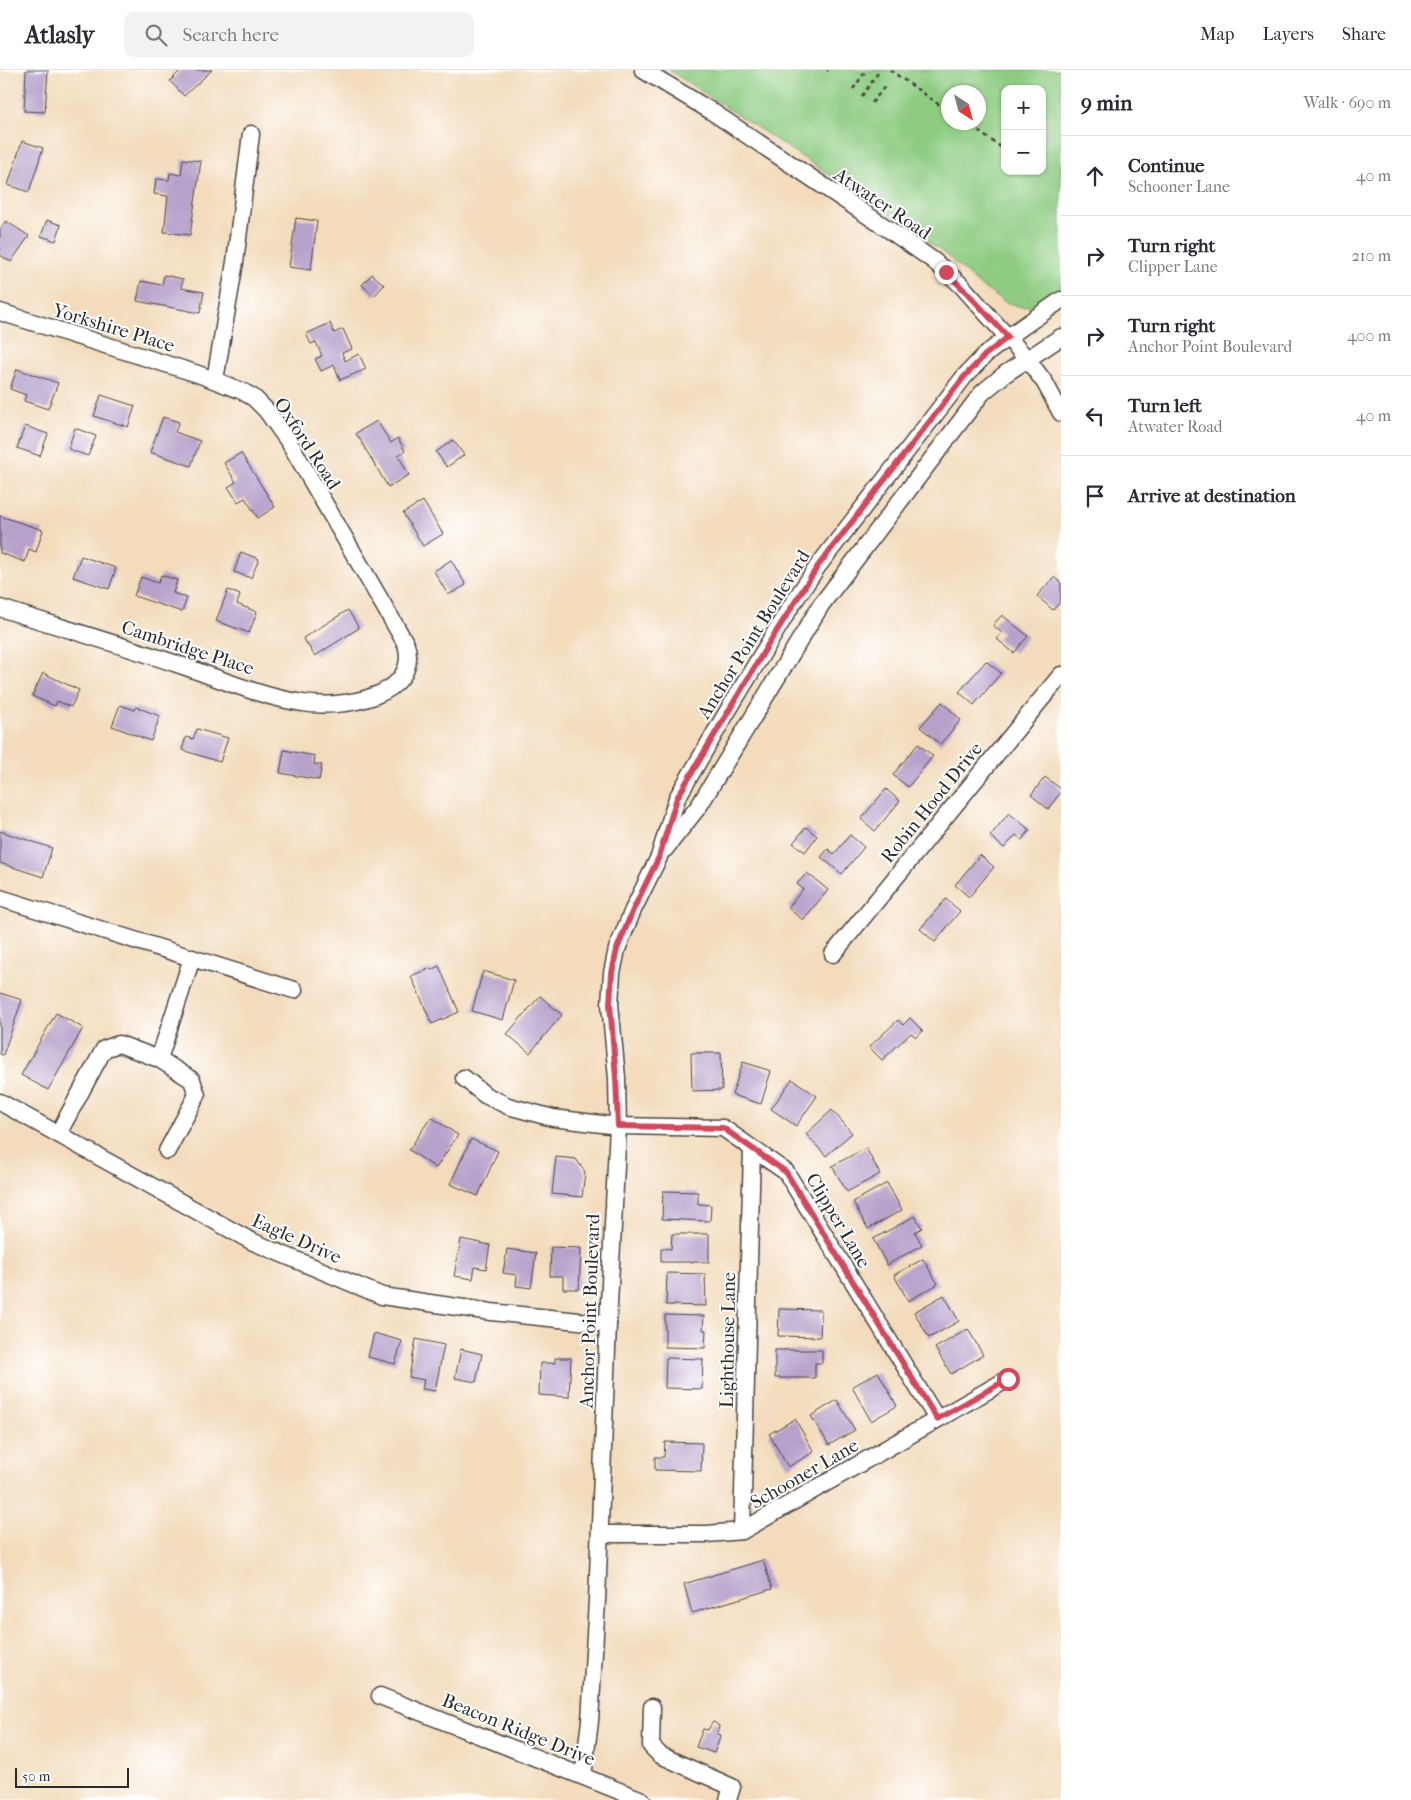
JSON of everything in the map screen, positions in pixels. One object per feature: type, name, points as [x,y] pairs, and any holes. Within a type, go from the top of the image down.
[{"type":"street","name":"Atwater Road","points":[[643,70],[711,111],[934,261],[961,286],[1028,360],[1045,383],[1061,412]]},
{"type":"street","points":[[215,380],[235,262],[251,134]]},
{"type":"street","name":"Anchor Point Boulevard","points":[[583,1776],[590,1721],[618,1126],[610,1004],[612,973],[617,949],[633,910],[659,857],[677,798],[791,606],[818,566],[964,377],[985,355],[1061,300]]},
{"type":"street","name":"Yorkshire Place","points":[[0,312],[215,380]]},
{"type":"street","name":"Anchor Point Boulevard","points":[[659,857],[700,806],[801,636],[842,574],[982,393],[1005,374],[1061,337]]},
{"type":"street","name":"Oxford Road","points":[[215,380],[254,398],[266,410],[289,442],[406,644],[408,652],[406,667],[401,677],[387,690],[366,699]]},
{"type":"street","name":"Cambridge Place","points":[[0,608],[274,697],[321,705],[340,704],[366,699]]},
{"type":"street","name":"Robin Hood Drive","points":[[833,954],[1061,675]]},
{"type":"street","points":[[0,898],[294,990]]},
{"type":"street","points":[[159,1059],[192,958]]},
{"type":"street","points":[[58,1134],[104,1049],[119,1044],[159,1059],[192,1080],[197,1095],[167,1151]]},
{"type":"street","name":"Clipper Lane","points":[[464,1078],[485,1095],[508,1106],[553,1118],[618,1126],[723,1128],[786,1172],[937,1419]]},
{"type":"street","name":"Eagle Drive","points":[[0,1102],[251,1241],[382,1296],[491,1312],[608,1324]]},
{"type":"street","name":"Lighthouse Lane","points":[[742,1531],[752,1149]]},
{"type":"street","name":"Schooner Lane","points":[[600,1534],[707,1534],[742,1531],[1008,1379]]},
{"type":"street","name":"Beacon Ridge Drive","points":[[380,1696],[642,1800]]},
{"type":"street","points":[[652,1707],[651,1746],[660,1755],[732,1787],[728,1800]]},
{"type":"path","points":[[862,96],[880,70]]},
{"type":"path","points":[[890,70],[941,106]]},
{"type":"path","points":[[853,89],[865,72]]},
{"type":"path","points":[[872,103],[885,86]]},
{"type":"path","points":[[976,130],[1001,147]]},
{"type":"green space","points":[[669,70],[1061,70],[1061,292],[1041,304],[1022,307],[1005,302],[982,287],[945,254],[903,223]]},
{"type":"building","points":[[26,70],[48,70],[45,112],[24,111]]},
{"type":"building","points":[[181,70],[212,70],[184,96],[170,81]]},
{"type":"building","points":[[22,141],[43,148],[29,192],[8,185]]},
{"type":"building","points":[[183,159],[201,161],[190,235],[164,232],[168,196],[154,194],[156,179],[169,180],[170,173],[181,175]]},
{"type":"building","points":[[296,218],[317,221],[311,270],[289,267]]},
{"type":"building","points":[[47,220],[61,225],[56,241],[41,236]]},
{"type":"building","points":[[6,221],[29,236],[11,262],[0,255],[0,229]]},
{"type":"building","points":[[372,274],[384,285],[374,296],[362,285]]},
{"type":"building","points":[[164,275],[183,279],[181,288],[204,292],[200,313],[137,301],[141,281],[162,285]]},
{"type":"building","points":[[330,323],[334,333],[343,329],[352,349],[342,353],[345,361],[359,354],[366,369],[340,380],[334,365],[321,371],[315,359],[322,356],[316,342],[311,344],[306,334]]},
{"type":"building","points":[[17,369],[58,383],[48,409],[24,401],[26,395],[10,389]]},
{"type":"building","points":[[101,395],[135,406],[128,427],[94,416]]},
{"type":"building","points":[[163,417],[179,422],[175,432],[200,441],[191,466],[150,452]]},
{"type":"building","points":[[377,421],[391,443],[398,438],[405,451],[398,455],[409,475],[388,487],[356,433]]},
{"type":"building","points":[[25,426],[48,434],[40,456],[17,448]]},
{"type":"building","points":[[75,428],[96,436],[88,456],[68,449]]},
{"type":"building","points":[[453,440],[464,455],[447,467],[436,452]]},
{"type":"building","points":[[241,453],[275,507],[258,518],[245,498],[238,502],[228,487],[236,482],[224,463]]},
{"type":"building","points":[[423,501],[443,534],[423,546],[403,513]]},
{"type":"building","points":[[0,516],[43,530],[36,552],[29,549],[25,562],[0,553]]},
{"type":"building","points":[[241,552],[259,559],[251,578],[234,572]]},
{"type":"building","points":[[81,556],[116,568],[109,589],[73,577]]},
{"type":"building","points":[[451,560],[466,585],[448,595],[434,571]]},
{"type":"building","points":[[161,575],[177,580],[173,593],[187,598],[182,612],[134,596],[141,577],[158,583]]},
{"type":"building","points":[[1054,577],[1061,583],[1061,601],[1053,610],[1037,596]]},
{"type":"building","points":[[228,590],[240,595],[237,604],[257,612],[249,633],[216,621]]},
{"type":"building","points":[[348,610],[359,628],[315,656],[303,638]]},
{"type":"building","points":[[1002,615],[1028,636],[1014,653],[997,639],[1002,633],[993,625]]},
{"type":"building","points":[[986,661],[1001,673],[974,705],[959,692]]},
{"type":"building","points":[[43,673],[79,690],[71,707],[57,701],[55,706],[32,696]]},
{"type":"building","points":[[942,702],[961,720],[940,744],[920,727]]},
{"type":"building","points":[[120,705],[135,710],[136,707],[160,716],[151,741],[112,726]]},
{"type":"building","points":[[197,729],[228,738],[220,762],[182,750],[186,737],[193,739]]},
{"type":"building","points":[[918,744],[933,756],[908,787],[893,775]]},
{"type":"building","points":[[284,750],[315,756],[314,764],[322,765],[319,780],[280,773]]},
{"type":"building","points":[[1045,777],[1061,789],[1061,792],[1048,809],[1031,795]]},
{"type":"building","points":[[886,789],[900,801],[875,831],[861,819]]},
{"type":"building","points":[[1009,813],[1030,830],[1022,840],[1016,835],[1004,848],[990,836]]},
{"type":"building","points":[[806,827],[817,836],[805,852],[793,843]]},
{"type":"building","points":[[0,831],[52,848],[43,877],[0,863]]},
{"type":"building","points":[[850,835],[864,847],[842,874],[821,857],[828,849],[834,854]]},
{"type":"building","points":[[980,855],[994,867],[969,897],[955,885]]},
{"type":"building","points":[[807,873],[828,890],[803,920],[788,908],[803,889],[797,884]]},
{"type":"building","points":[[946,899],[960,911],[935,942],[920,929]]},
{"type":"building","points":[[439,966],[459,1012],[432,1024],[411,976]]},
{"type":"building","points":[[483,971],[514,980],[503,1020],[472,1011]]},
{"type":"building","points":[[0,993],[22,1000],[3,1055],[0,1054]]},
{"type":"building","points":[[540,996],[562,1015],[530,1053],[507,1034]]},
{"type":"building","points":[[56,1013],[83,1028],[48,1090],[21,1075]]},
{"type":"building","points":[[910,1018],[923,1031],[916,1037],[911,1033],[882,1060],[869,1047],[898,1020],[903,1025]]},
{"type":"building","points":[[691,1053],[721,1053],[722,1090],[692,1091]]},
{"type":"building","points":[[743,1062],[771,1071],[761,1104],[732,1095]]},
{"type":"building","points":[[792,1079],[817,1096],[796,1126],[771,1109]]},
{"type":"building","points":[[832,1110],[852,1133],[826,1156],[806,1134]]},
{"type":"building","points":[[431,1117],[458,1135],[436,1168],[409,1150]]},
{"type":"building","points":[[471,1139],[498,1151],[478,1196],[450,1184]]},
{"type":"building","points":[[866,1148],[880,1174],[847,1192],[832,1166]]},
{"type":"building","points":[[556,1157],[576,1159],[585,1172],[582,1197],[552,1194]]},
{"type":"building","points":[[887,1183],[902,1210],[868,1229],[853,1202]]},
{"type":"building","points":[[663,1191],[698,1192],[698,1204],[711,1205],[710,1221],[662,1219]]},
{"type":"building","points":[[915,1216],[922,1228],[915,1232],[922,1245],[887,1265],[873,1239]]},
{"type":"building","points":[[672,1234],[709,1234],[709,1262],[661,1262],[661,1248],[671,1249]]},
{"type":"building","points":[[461,1239],[490,1245],[486,1269],[475,1267],[473,1279],[454,1276]]},
{"type":"building","points":[[551,1247],[581,1248],[579,1289],[563,1289],[563,1276],[550,1276]]},
{"type":"building","points":[[507,1249],[536,1253],[531,1288],[516,1286],[517,1275],[503,1273]]},
{"type":"building","points":[[923,1259],[938,1284],[908,1301],[894,1275]]},
{"type":"building","points":[[667,1273],[705,1274],[706,1306],[666,1305]]},
{"type":"building","points":[[944,1295],[959,1321],[929,1338],[914,1312]]},
{"type":"building","points":[[779,1309],[821,1310],[820,1337],[778,1336]]},
{"type":"building","points":[[665,1315],[704,1316],[703,1330],[706,1330],[705,1348],[665,1347]]},
{"type":"building","points":[[968,1329],[983,1355],[951,1374],[935,1348]]},
{"type":"building","points":[[374,1333],[402,1341],[395,1364],[368,1357]]},
{"type":"building","points":[[416,1339],[444,1345],[435,1391],[422,1389],[424,1380],[409,1377]]},
{"type":"building","points":[[461,1349],[482,1354],[476,1382],[455,1378]]},
{"type":"building","points":[[775,1350],[822,1350],[822,1363],[815,1363],[815,1378],[775,1378]]},
{"type":"building","points":[[555,1358],[571,1358],[569,1397],[539,1395],[540,1363],[555,1363]]},
{"type":"building","points":[[666,1358],[703,1359],[702,1389],[665,1388]]},
{"type":"building","points":[[878,1372],[897,1406],[871,1421],[852,1387]]},
{"type":"building","points":[[837,1400],[855,1430],[829,1445],[811,1416]]},
{"type":"building","points":[[795,1419],[814,1452],[788,1467],[769,1434]]},
{"type":"building","points":[[665,1442],[702,1443],[701,1471],[655,1470],[655,1457],[664,1457]]},
{"type":"building","points":[[763,1560],[772,1589],[692,1613],[684,1584]]},
{"type":"building","points":[[714,1722],[719,1726],[717,1734],[721,1735],[714,1753],[696,1747],[703,1729],[708,1730]]},
{"type":"route","points":[[946,272],[1008,337],[985,355],[964,377],[818,566],[791,606],[726,714],[677,798],[659,857],[633,910],[617,949],[612,973],[610,1004],[618,1126],[723,1128],[786,1172],[937,1419],[1008,1379]]}]
